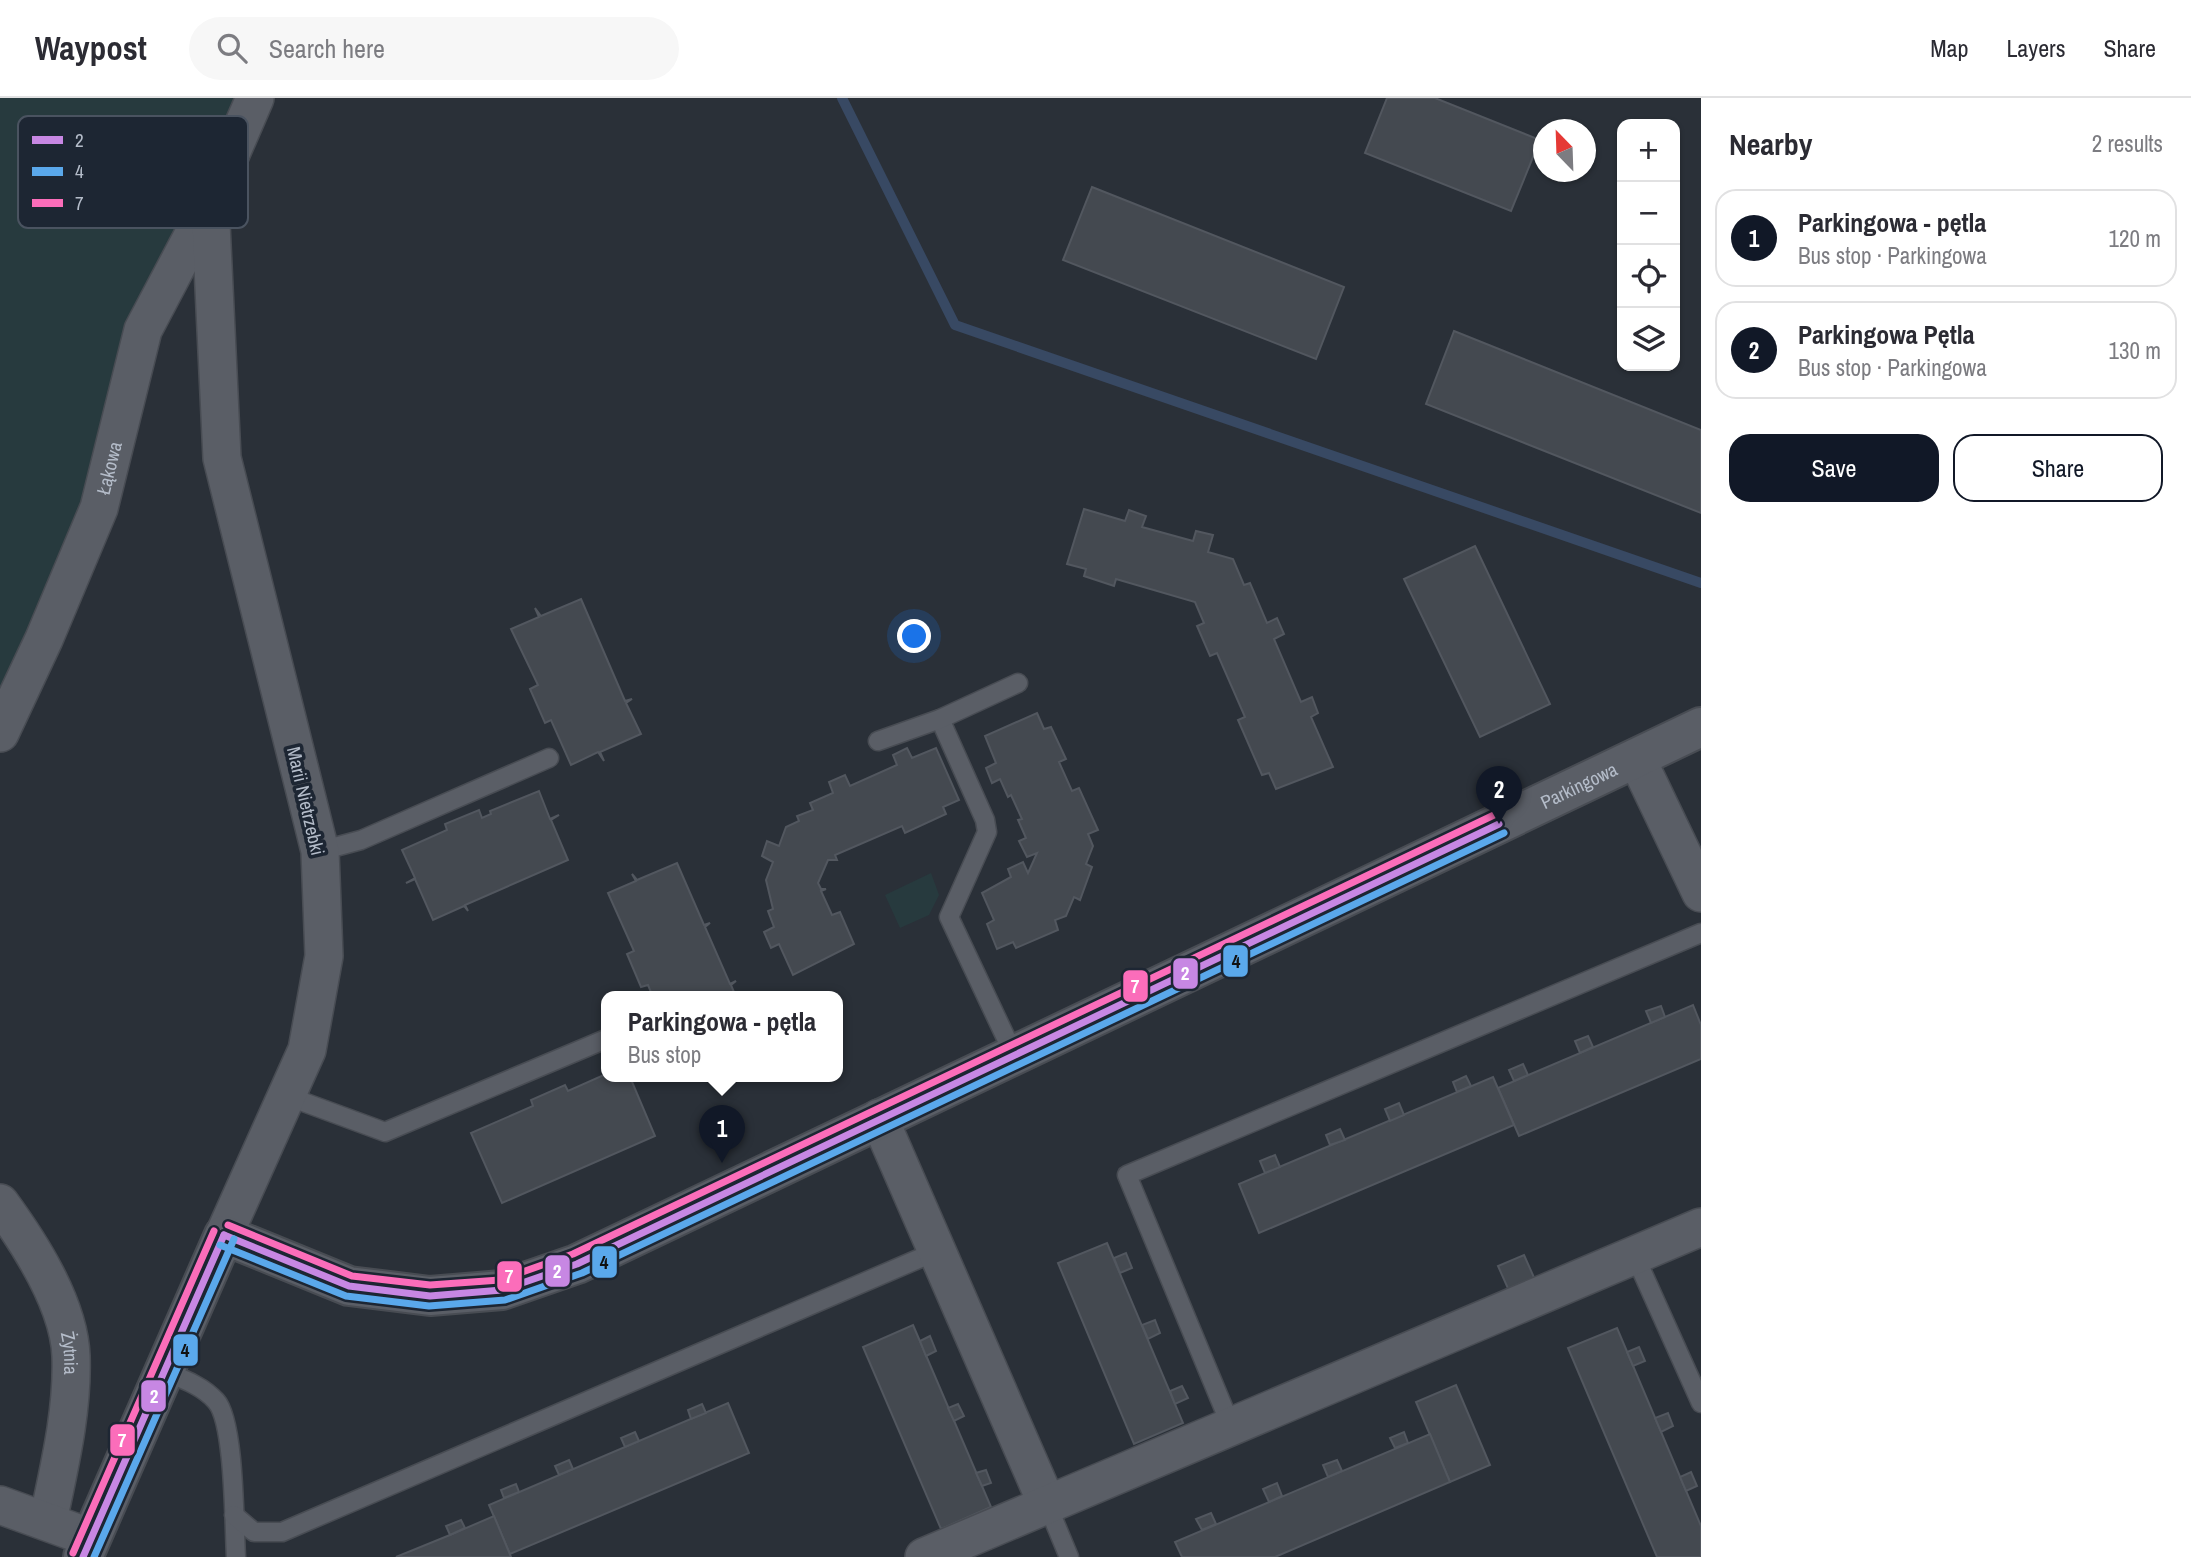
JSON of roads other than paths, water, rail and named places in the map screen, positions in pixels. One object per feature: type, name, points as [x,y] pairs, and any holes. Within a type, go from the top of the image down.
[{"type":"street","name":"Marii Nietrzebki","points":[[247,116],[255,98]]},
{"type":"street","name":"Łąkowa","points":[[0,733],[44,639],[99,508],[143,330],[197,228]]},
{"type":"street","name":"Marii Nietrzebki","points":[[87,1548],[307,1051],[324,956],[320,851],[222,458],[212,228]]},
{"type":"street","name":"Parkingowa","points":[[224,1235],[349,1286],[430,1296],[502,1290],[576,1264],[1701,727]]},
{"type":"street","points":[[1637,759],[1701,893]]},
{"type":"street","points":[[879,1118],[1047,1504]]},
{"type":"street","name":"Żytnia","points":[[0,1203],[56,1294],[71,1355],[64,1442],[48,1521]]},
{"type":"street","points":[[924,1557],[1701,1227]]},
{"type":"street","points":[[0,1505],[48,1521],[87,1548]]},
{"type":"lane","points":[[878,741],[940,719],[1018,683]]},
{"type":"lane","points":[[940,719],[985,820],[987,832],[948,917],[1014,1055]]},
{"type":"lane","points":[[320,851],[361,840],[549,758]]},
{"type":"lane","points":[[1231,1426],[1127,1175],[1701,933]]},
{"type":"lane","points":[[287,1096],[385,1132],[601,1042]]},
{"type":"lane","points":[[234,1515],[254,1532],[282,1532],[937,1251]]},
{"type":"lane","points":[[1636,1256],[1701,1403]]},
{"type":"lane","points":[[165,1372],[197,1385],[218,1403],[230,1449],[236,1557]]},
{"type":"lane","points":[[1047,1504],[1069,1557]]},
{"type":"waterway","points":[[842,98],[955,325],[1701,583]]},
{"type":"place","name":"Parkingowa Pętla","points":[[1499,824]]},
{"type":"place","name":"Parkingowa - pętla","points":[[722,1163]]}]
